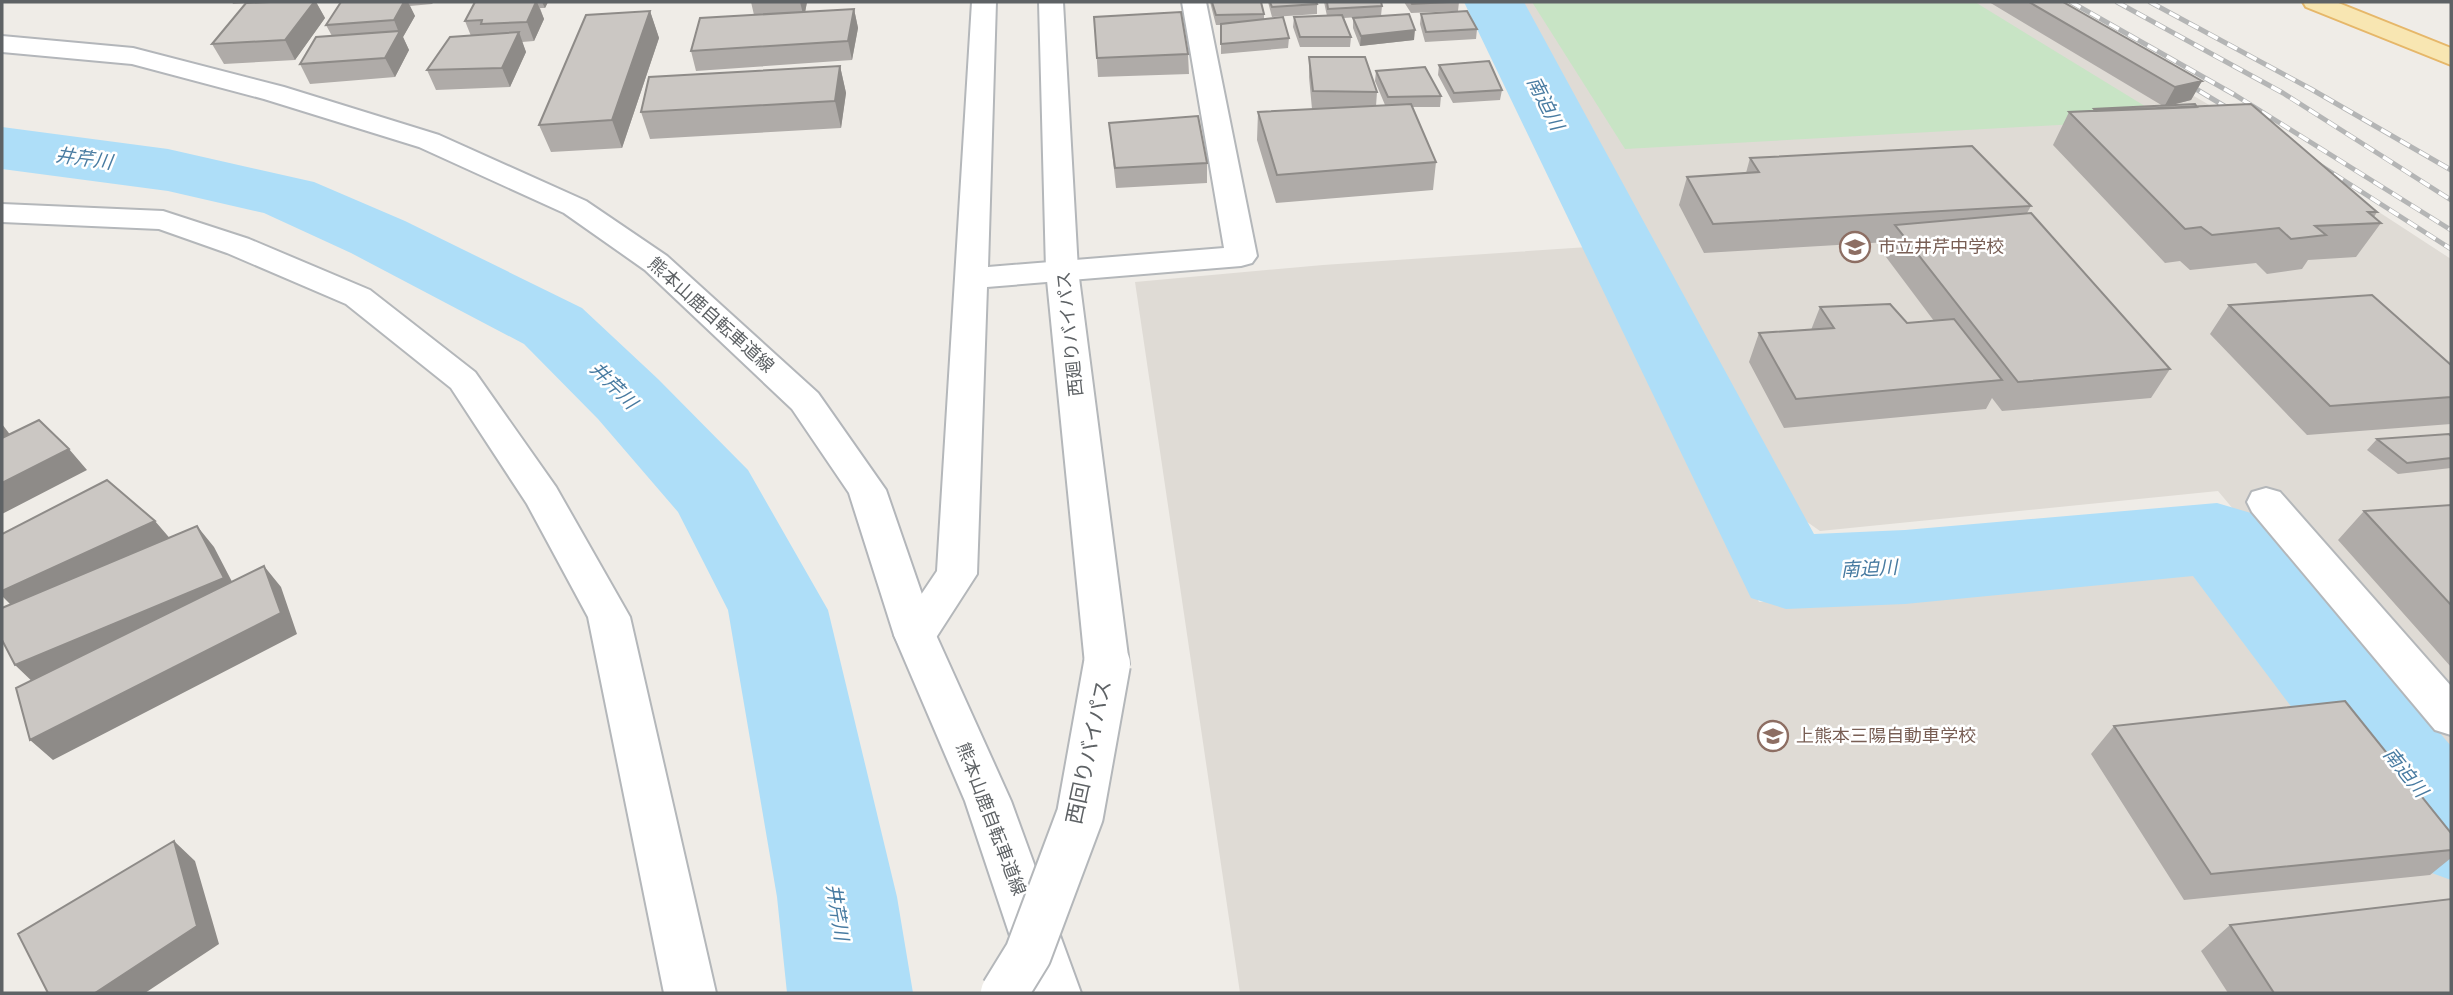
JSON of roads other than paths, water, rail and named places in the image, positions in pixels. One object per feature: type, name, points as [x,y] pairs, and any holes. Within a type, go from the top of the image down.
[{"type":"main road","points":[[2315,2],[2451,57]]},
{"type":"street","points":[[915,635],[957,574],[984,2]]},
{"type":"street","name":"西廻りバイパス","points":[[1051,2],[1062,271],[1107,664]]},
{"type":"street","points":[[971,278],[1241,256],[1194,2]]},
{"type":"street","name":"熊本山鹿自転車道線","points":[[2,44],[133,56],[274,93],[429,141],[575,207],[656,263],[805,401],[867,490],[915,635],[988,801],[1055,993]]},
{"type":"street","points":[[2,213],[151,219],[176,224],[238,246],[358,297],[463,380],[542,497],[609,617],[690,993]]},
{"type":"street","points":[[2266,502],[2451,717]]},
{"type":"street","name":"西回りバイパス","points":[[1004,993],[1028,954],[1080,815],[1107,664]]},
{"type":"waterway","name":"南迫川","points":[[1494,2],[1786,572],[1905,567],[2217,538],[2451,829]]},
{"type":"waterway","name":"井芹川","points":[[2,148],[168,170],[288,197],[378,237],[553,326],[628,399],[715,493],[778,610],[837,897],[850,993]]},
{"type":"railway","points":[[2071,2],[2235,95],[2451,230]]},
{"type":"railway","points":[[2117,2],[2283,93],[2451,200]]},
{"type":"railway","points":[[2150,2],[2311,89],[2451,170]]},
{"type":"railway","points":[[2181,80],[2241,116]]},
{"type":"railway","points":[[2315,162],[2451,249]]},
{"type":"place","name":"市立井芹中学校","points":[[1855,247]]},
{"type":"place","name":"上熊本三陽自動車学校","points":[[1773,736]]}]
